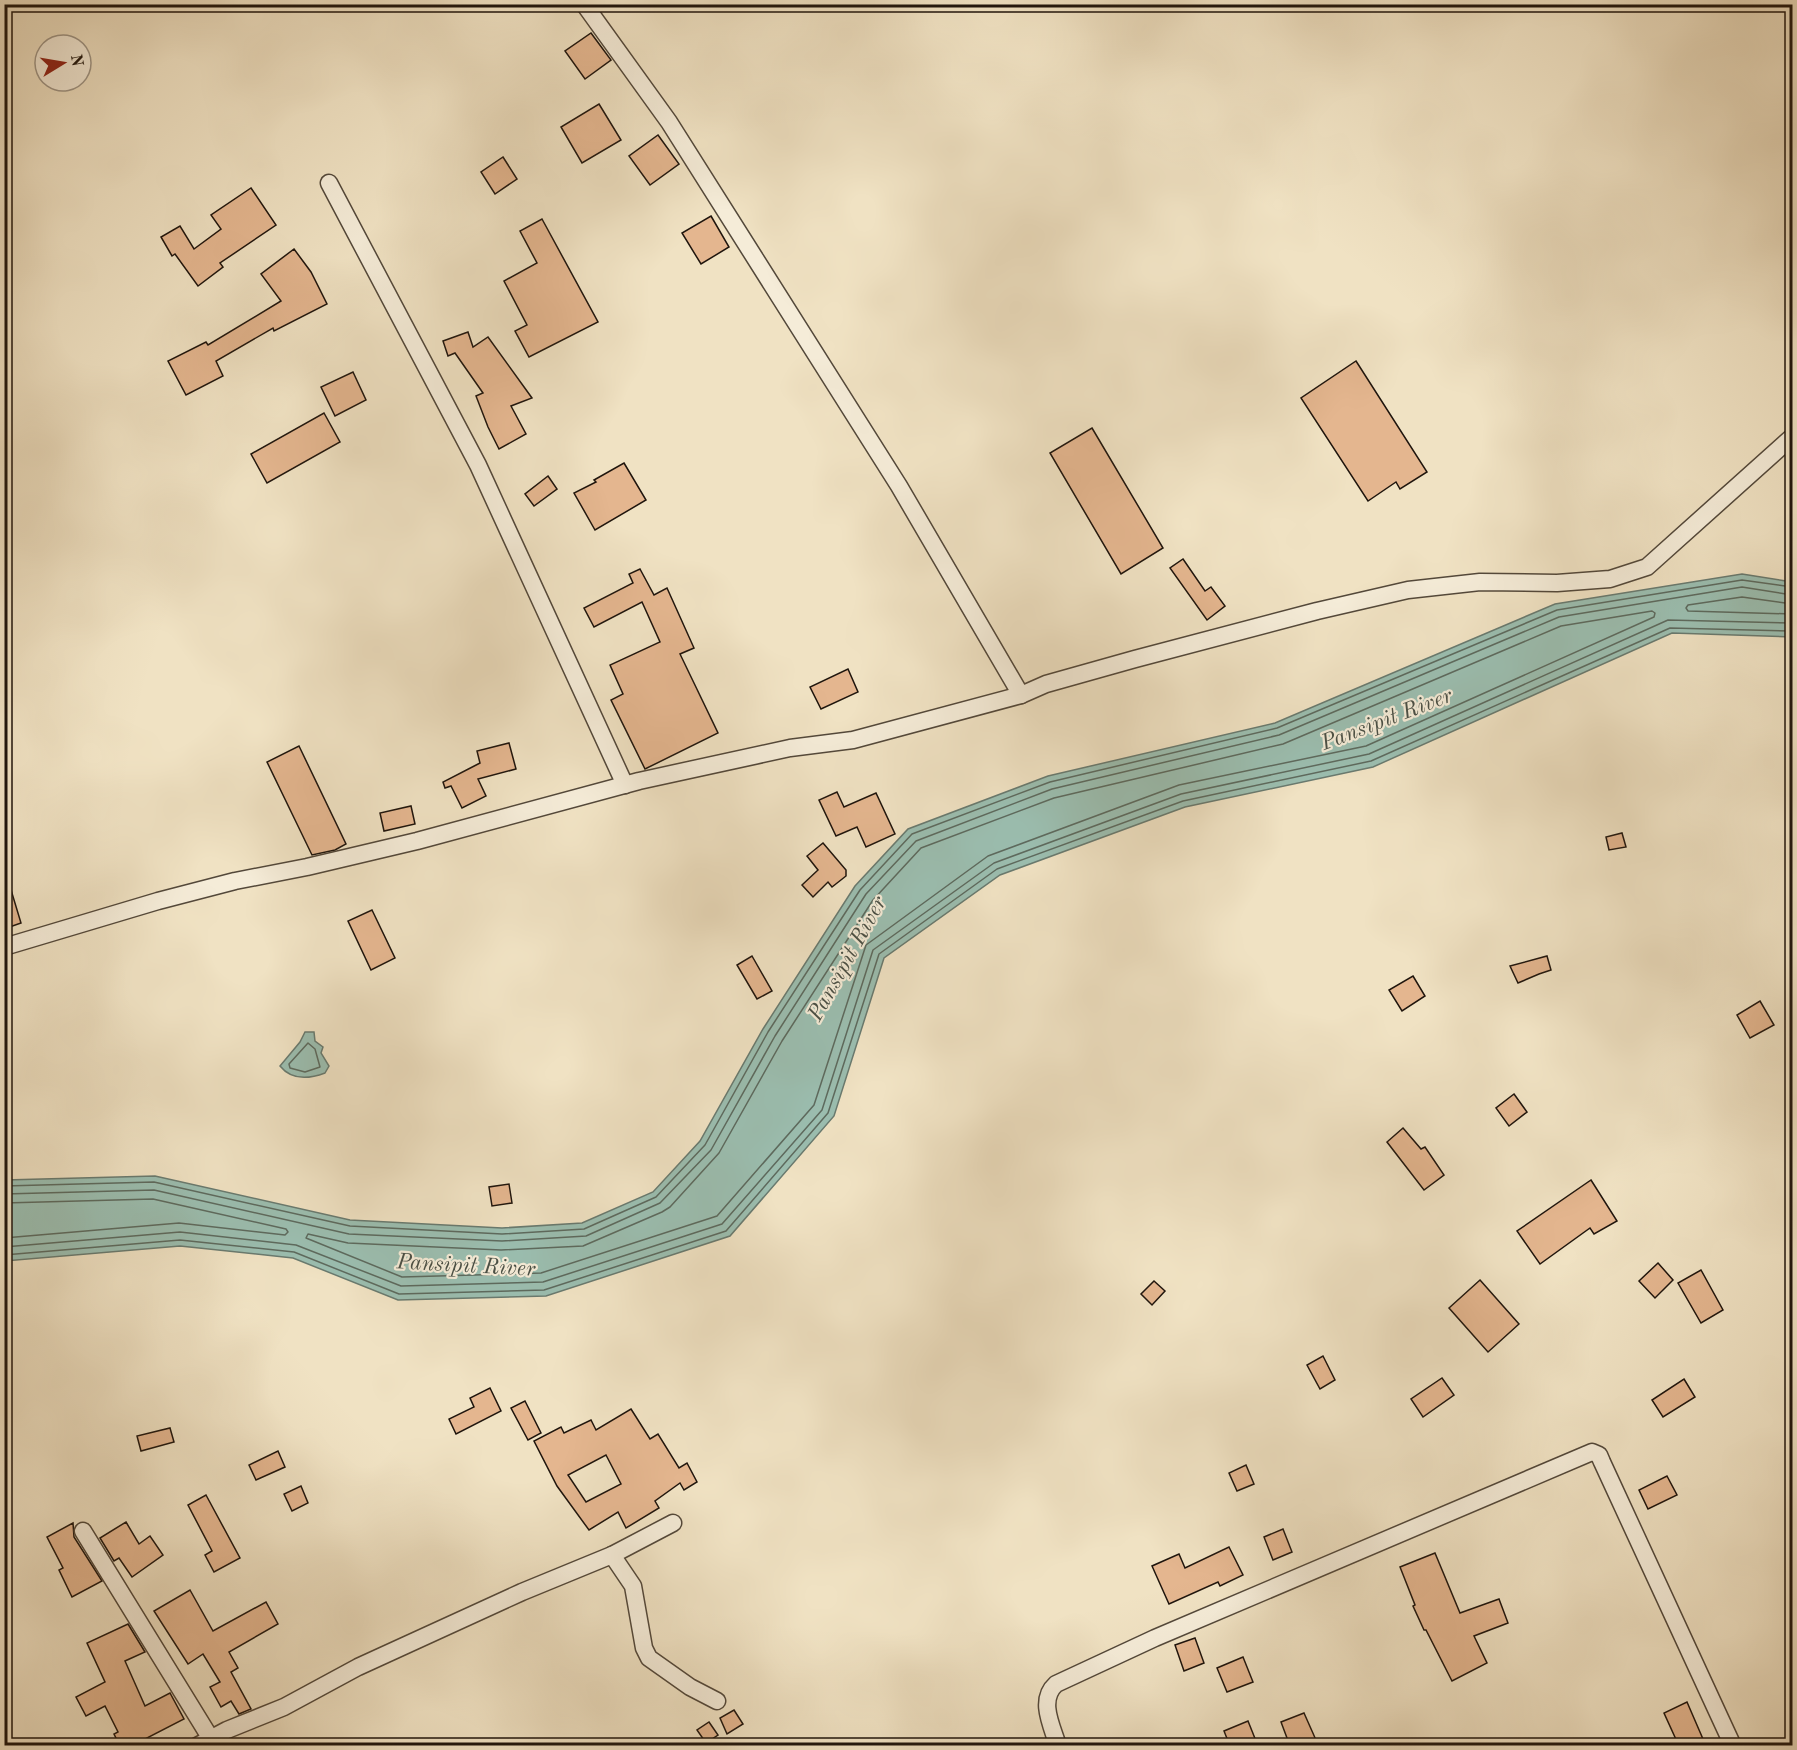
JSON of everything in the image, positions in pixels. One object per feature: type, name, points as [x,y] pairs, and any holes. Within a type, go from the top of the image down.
[{"type":"street","points":[[584,4],[669,122],[899,486],[1021,694]]},
{"type":"street","points":[[329,183],[478,465],[626,785]]},
{"type":"street","points":[[4,947],[169,898],[417,841],[626,785],[790,748],[853,740],[1021,694],[1046,684],[1135,659],[1317,611],[1408,590],[1480,582],[1557,583],[1610,579],[1647,567],[1792,437]]},
{"type":"street","points":[[1058,1746],[1046,1698],[1056,1684],[1155,1638],[1592,1452],[1599,1455],[1733,1746]]},
{"type":"street","points":[[83,1531],[204,1742],[284,1707],[358,1667],[511,1597],[612,1555],[673,1523]]},
{"type":"street","points":[[612,1555],[633,1586],[644,1648],[649,1658],[690,1687],[717,1701]]},
{"type":"water","name":"Pansipit River","points":[[1742,574],[1792,582],[1792,637],[1672,633],[1373,767],[1185,807],[1000,875],[884,958],[834,1116],[730,1236],[546,1296],[398,1300],[293,1258],[180,1246],[5,1261],[5,1180],[155,1176],[350,1220],[502,1228],[582,1223],[653,1192],[700,1141],[763,1029],[855,886],[908,829],[1048,776],[1275,723],[1555,604]]},
{"type":"water","points":[[305,1032],[314,1032],[315,1041],[323,1047],[321,1053],[329,1066],[325,1073],[313,1077],[295,1076],[280,1066],[300,1042]]},
{"type":"building","points":[[591,33],[611,60],[585,79],[565,51]]},
{"type":"building","points":[[599,104],[621,140],[582,163],[561,127]]},
{"type":"building","points":[[658,135],[679,164],[650,185],[629,156]]},
{"type":"building","points":[[503,157],[517,179],[495,194],[481,172]]},
{"type":"building","points":[[251,188],[276,225],[220,263],[223,267],[198,286],[175,254],[172,256],[161,237],[180,226],[194,249],[221,229],[211,215]]},
{"type":"building","points":[[711,216],[729,247],[701,264],[682,233]]},
{"type":"building","points":[[542,219],[598,322],[529,357],[515,331],[527,325],[504,281],[537,263],[520,231]]},
{"type":"building","points":[[294,249],[311,272],[327,304],[274,331],[273,328],[216,361],[223,376],[186,395],[168,361],[206,342],[208,345],[281,301],[261,274]]},
{"type":"building","points":[[468,332],[473,347],[488,337],[532,398],[511,406],[526,434],[499,449],[476,396],[483,393],[455,353],[448,356],[443,341]]},
{"type":"building","points":[[1356,361],[1427,472],[1400,489],[1396,482],[1368,501],[1301,398]]},
{"type":"building","points":[[353,372],[366,400],[335,416],[321,387]]},
{"type":"building","points":[[324,413],[340,442],[267,483],[251,454]]},
{"type":"building","points":[[1092,428],[1163,548],[1121,574],[1050,453]]},
{"type":"building","points":[[624,463],[646,500],[595,530],[574,493],[596,482],[594,480]]},
{"type":"building","points":[[548,476],[557,489],[534,506],[525,494]]},
{"type":"building","points":[[1183,559],[1205,591],[1211,587],[1225,606],[1207,620],[1170,568]]},
{"type":"building","points":[[640,569],[654,595],[667,588],[694,648],[680,654],[718,733],[645,769],[611,700],[623,694],[610,665],[660,642],[642,602],[594,627],[584,608],[633,583],[629,574]]},
{"type":"building","points":[[848,669],[858,692],[821,709],[810,687]]},
{"type":"building","points":[[509,743],[516,769],[478,779],[486,796],[462,808],[451,786],[445,788],[443,782],[480,763],[477,751]]},
{"type":"building","points":[[299,746],[346,844],[335,850],[312,855],[267,762]]},
{"type":"building","points":[[837,792],[844,807],[876,793],[895,834],[866,847],[857,827],[836,836],[819,800]]},
{"type":"building","points":[[411,806],[415,824],[384,831],[380,813]]},
{"type":"building","points":[[1622,833],[1626,847],[1609,850],[1606,837]]},
{"type":"building","points":[[823,843],[846,870],[846,876],[832,887],[828,882],[813,897],[802,885],[818,870],[807,856]]},
{"type":"building","points":[[8,880],[21,923],[4,929],[4,881]]},
{"type":"building","points":[[372,910],[395,958],[371,970],[348,921]]},
{"type":"building","points":[[752,956],[772,991],[757,999],[737,965]]},
{"type":"building","points":[[1547,956],[1551,970],[1518,983],[1510,966]]},
{"type":"building","points":[[1413,976],[1425,996],[1402,1011],[1389,990]]},
{"type":"building","points":[[1760,1001],[1774,1025],[1750,1038],[1737,1015]]},
{"type":"building","points":[[1514,1094],[1527,1112],[1509,1126],[1496,1108]]},
{"type":"building","points":[[1403,1128],[1421,1149],[1425,1147],[1444,1175],[1424,1190],[1387,1142]]},
{"type":"building","points":[[1591,1180],[1617,1221],[1594,1234],[1590,1228],[1540,1264],[1517,1231]]},
{"type":"building","points":[[509,1184],[512,1203],[492,1206],[489,1187]]},
{"type":"building","points":[[1658,1263],[1673,1280],[1655,1298],[1639,1281]]},
{"type":"building","points":[[1701,1270],[1723,1310],[1701,1323],[1678,1283]]},
{"type":"building","points":[[1480,1280],[1519,1324],[1488,1352],[1449,1308]]},
{"type":"building","points":[[1154,1281],[1165,1291],[1152,1305],[1141,1294]]},
{"type":"building","points":[[1323,1356],[1335,1380],[1320,1389],[1307,1365]]},
{"type":"building","points":[[1442,1378],[1454,1395],[1423,1417],[1411,1399]]},
{"type":"building","points":[[1684,1379],[1695,1397],[1663,1417],[1652,1400]]},
{"type":"building","points":[[490,1388],[501,1411],[456,1434],[449,1419],[474,1407],[470,1398]]},
{"type":"building","points":[[525,1401],[541,1433],[528,1440],[511,1408]]},
{"type":"building","points":[[631,1409],[650,1439],[658,1434],[679,1468],[687,1463],[697,1482],[684,1490],[680,1483],[655,1501],[659,1508],[626,1528],[618,1512],[589,1530],[557,1486],[534,1441],[561,1427],[564,1433],[591,1420],[596,1430]],"holes":[[[606,1455],[621,1484],[586,1502],[568,1475]]]},
{"type":"building","points":[[170,1428],[174,1442],[141,1451],[137,1436]]},
{"type":"building","points":[[278,1451],[285,1467],[256,1480],[249,1465]]},
{"type":"building","points":[[1246,1465],[1254,1484],[1237,1491],[1229,1473]]},
{"type":"building","points":[[1667,1476],[1677,1495],[1648,1509],[1639,1490]]},
{"type":"building","points":[[301,1486],[308,1503],[292,1511],[284,1494]]},
{"type":"building","points":[[206,1495],[240,1558],[214,1572],[205,1555],[212,1551],[188,1505]]},
{"type":"building","points":[[126,1522],[139,1544],[150,1536],[163,1555],[132,1577],[119,1558],[114,1561],[100,1538]]},
{"type":"building","points":[[73,1523],[74,1537],[102,1581],[72,1597],[59,1570],[63,1568],[47,1537]]},
{"type":"building","points":[[1283,1529],[1292,1552],[1273,1560],[1264,1537]]},
{"type":"building","points":[[1229,1547],[1243,1575],[1220,1586],[1218,1582],[1169,1604],[1152,1566],[1179,1554],[1185,1568]]},
{"type":"building","points":[[1435,1553],[1460,1613],[1499,1599],[1508,1623],[1474,1636],[1487,1663],[1452,1681],[1413,1606],[1415,1605],[1400,1567]]},
{"type":"building","points":[[190,1590],[213,1631],[266,1602],[278,1624],[229,1652],[238,1668],[231,1672],[251,1709],[239,1714],[231,1701],[221,1707],[210,1687],[220,1682],[203,1654],[188,1664],[154,1611]]},
{"type":"building","points":[[128,1624],[145,1652],[125,1661],[145,1706],[170,1693],[184,1719],[141,1741],[144,1746],[120,1746],[114,1734],[118,1732],[105,1706],[86,1716],[76,1697],[105,1682],[87,1643]]},
{"type":"building","points":[[1195,1638],[1204,1663],[1184,1671],[1175,1645]]},
{"type":"building","points":[[1243,1657],[1253,1682],[1227,1692],[1217,1668]]},
{"type":"building","points":[[1687,1702],[1706,1746],[1679,1746],[1664,1713]]},
{"type":"building","points":[[734,1710],[743,1724],[727,1734],[720,1718]]},
{"type":"building","points":[[1304,1713],[1316,1740],[1302,1746],[1290,1746],[1281,1722]]},
{"type":"building","points":[[1248,1721],[1258,1746],[1230,1746],[1224,1731]]},
{"type":"building","points":[[709,1722],[718,1735],[706,1743],[697,1730]]}]
